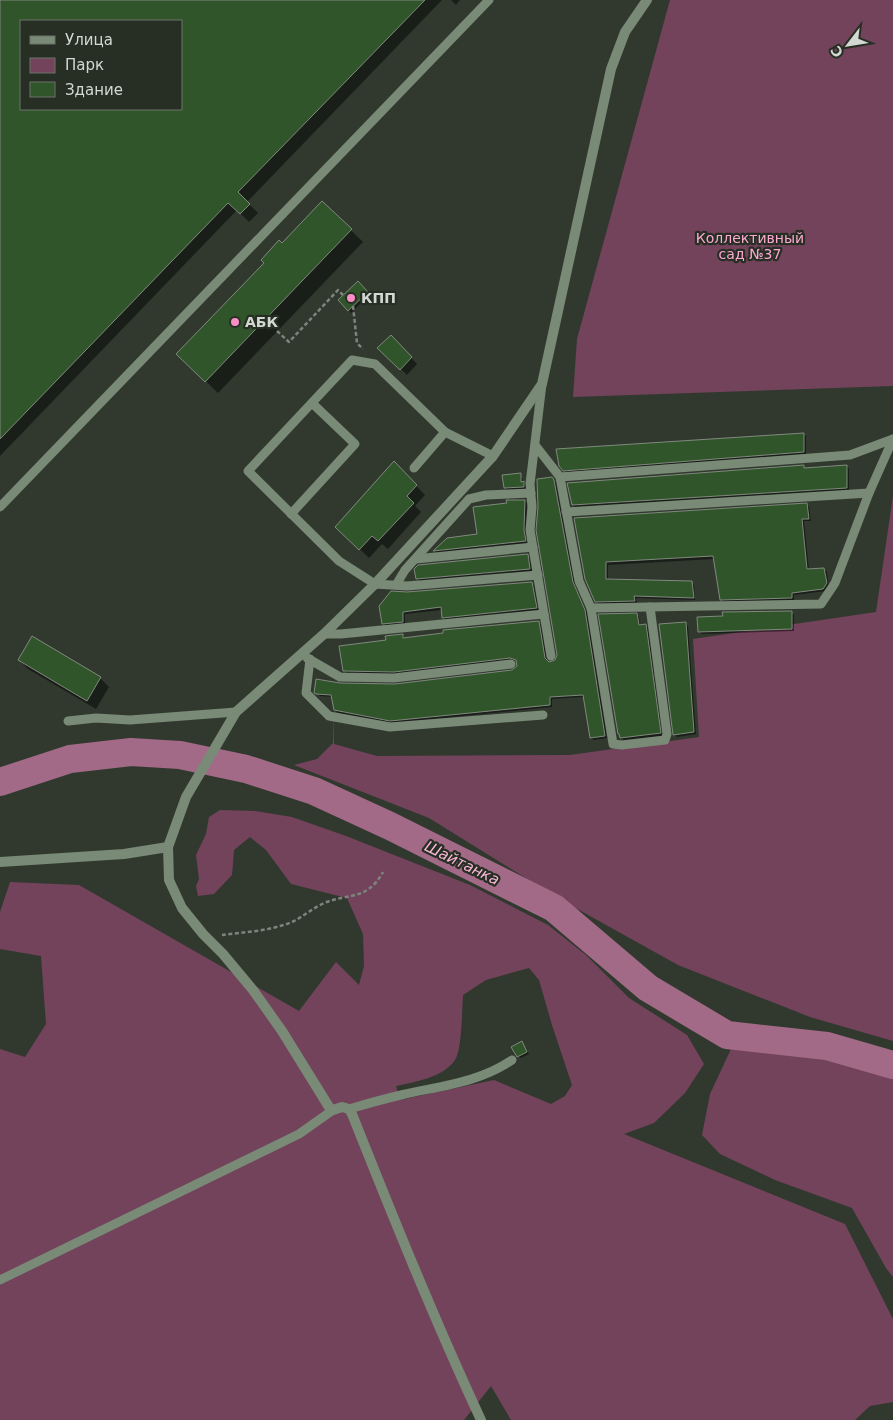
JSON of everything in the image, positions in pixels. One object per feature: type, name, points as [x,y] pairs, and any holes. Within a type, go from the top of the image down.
[{"type":"street","points":[[481,1420],[424,1292],[349,1109],[333,1110],[329,1106],[282,1031],[253,990],[182,908],[170,880],[168,847],[186,797],[236,712],[324,634],[374,584],[493,456],[542,384],[611,69],[625,32],[647,0]]},
{"type":"street","points":[[0,862],[124,854],[168,847]]},
{"type":"lane","points":[[0,507],[489,0]]},
{"type":"lane","points":[[493,456],[445,432],[375,364],[352,360],[248,471],[339,561],[374,584],[407,586],[538,574]]},
{"type":"lane","points":[[542,384],[531,493],[530,530],[551,656]]},
{"type":"lane","points":[[292,514],[355,444],[312,403]]},
{"type":"lane","points":[[414,468],[445,432]]},
{"type":"lane","points":[[560,477],[850,455],[893,439]]},
{"type":"lane","points":[[591,608],[821,604],[835,582],[869,493],[893,439]]},
{"type":"lane","points":[[535,445],[560,477],[579,581],[591,608],[613,744],[622,745],[665,740],[667,734],[650,607]]},
{"type":"lane","points":[[396,585],[406,570],[469,499],[486,495],[531,493]]},
{"type":"lane","points":[[566,512],[869,493]]},
{"type":"lane","points":[[416,559],[533,547]]},
{"type":"lane","points":[[324,634],[341,634],[544,614]]},
{"type":"lane","points":[[300,654],[340,677],[394,678],[511,664]]},
{"type":"lane","points":[[310,660],[306,693],[329,716],[390,727],[544,715]]},
{"type":"lane","points":[[68,721],[96,718],[130,720],[236,712]]},
{"type":"lane","points":[[349,1109],[401,1095],[465,1082],[489,1073],[512,1060]]},
{"type":"lane","points":[[0,1280],[299,1134],[333,1110]]},
{"type":"path","points":[[277,331],[289,342],[338,290],[343,295]]},
{"type":"path","points":[[353,306],[357,343],[375,364]]},
{"type":"path","points":[[203,934],[219,935],[274,928],[294,921],[324,903],[356,896],[368,888],[383,872]]},
{"type":"green space","name":"Коллективный сад №37","points":[[670,0],[893,0],[893,386],[573,397],[577,339]]},
{"type":"green space","points":[[893,496],[893,1041],[810,1017],[678,965],[563,901],[429,818],[294,765],[317,759],[333,743],[334,713],[334,744],[377,756],[570,755],[699,737],[693,639],[876,612]]},
{"type":"green space","points":[[220,810],[255,811],[292,817],[346,836],[470,885],[548,925],[586,955],[629,998],[687,1035],[704,1064],[685,1093],[654,1123],[624,1134],[845,1224],[893,1319],[893,1402],[870,1406],[855,1420],[511,1420],[491,1386],[464,1420],[0,1420],[0,1049],[25,1057],[46,1024],[41,956],[0,949],[0,912],[10,882],[79,885],[299,1011],[336,962],[359,985],[364,966],[363,934],[347,898],[291,884],[266,850],[250,837],[234,850],[232,875],[214,894],[198,896],[196,886],[199,879],[196,855],[206,834],[209,817]],"holes":[[[529,968],[539,980],[572,1085],[565,1096],[551,1104],[494,1080],[400,1100],[396,1086],[437,1075],[455,1060],[460,1039],[463,995],[486,980]]]},
{"type":"green space","points":[[731,1049],[838,1059],[893,1078],[893,1277],[852,1208],[775,1180],[720,1154],[702,1135],[710,1094]]},
{"type":"building","points":[[0,0],[425,0],[238,192],[250,204],[240,214],[228,203],[0,439]]},
{"type":"building","name":"АБК","points":[[322,201],[352,229],[205,382],[176,354],[264,263],[261,260],[279,240],[282,243]]},
{"type":"building","name":"КПП","points":[[358,281],[368,292],[348,311],[338,300]]},
{"type":"building","points":[[391,335],[412,357],[400,370],[377,348]]},
{"type":"building","points":[[804,433],[804,452],[563,471],[559,466],[556,449]]},
{"type":"building","points":[[394,461],[417,485],[407,496],[414,503],[378,541],[372,536],[359,550],[335,527]]},
{"type":"building","points":[[804,465],[804,468],[847,465],[847,488],[572,505],[567,483]]},
{"type":"building","points":[[521,473],[521,482],[524,481],[524,487],[504,488],[502,475]]},
{"type":"building","points":[[552,477],[573,582],[585,610],[605,736],[590,738],[583,695],[550,697],[550,705],[390,721],[334,710],[331,695],[314,693],[316,679],[340,683],[395,684],[512,670],[517,666],[516,660],[510,658],[394,672],[343,671],[339,646],[386,640],[385,636],[403,634],[403,638],[443,633],[443,630],[539,621],[545,658],[549,662],[555,660],[557,655],[536,530],[538,507],[537,479]]},
{"type":"building","points":[[506,500],[525,500],[524,530],[526,541],[433,551],[447,538],[477,534],[473,507],[507,503]]},
{"type":"building","points":[[807,503],[809,519],[802,519],[807,569],[824,568],[827,583],[823,589],[792,593],[792,598],[720,600],[713,556],[606,562],[606,579],[692,581],[694,598],[634,596],[635,601],[595,602],[585,579],[574,518]]},
{"type":"building","points":[[528,554],[530,569],[416,579],[414,569],[418,565]]},
{"type":"building","points":[[532,582],[537,608],[442,618],[441,607],[403,612],[403,622],[382,624],[379,606],[391,591],[407,592]]},
{"type":"building","points":[[792,611],[792,629],[698,632],[697,617],[723,616],[722,612]]},
{"type":"building","points":[[637,613],[639,625],[646,624],[661,733],[620,738],[598,614]]},
{"type":"building","points":[[686,622],[694,732],[673,735],[659,624]]},
{"type":"building","points":[[32,636],[101,677],[87,701],[18,660]]},
{"type":"building","points":[[522,1041],[527,1052],[517,1057],[511,1047]]},
{"type":"waterway","name":"Шайтанка","points":[[0,782],[70,759],[131,752],[180,755],[246,769],[314,791],[390,826],[554,908],[648,988],[727,1035],[827,1046],[893,1065]]},
{"type":"place","name":"КПП","points":[[351,298]]},
{"type":"place","name":"АБК","points":[[235,322]]}]
